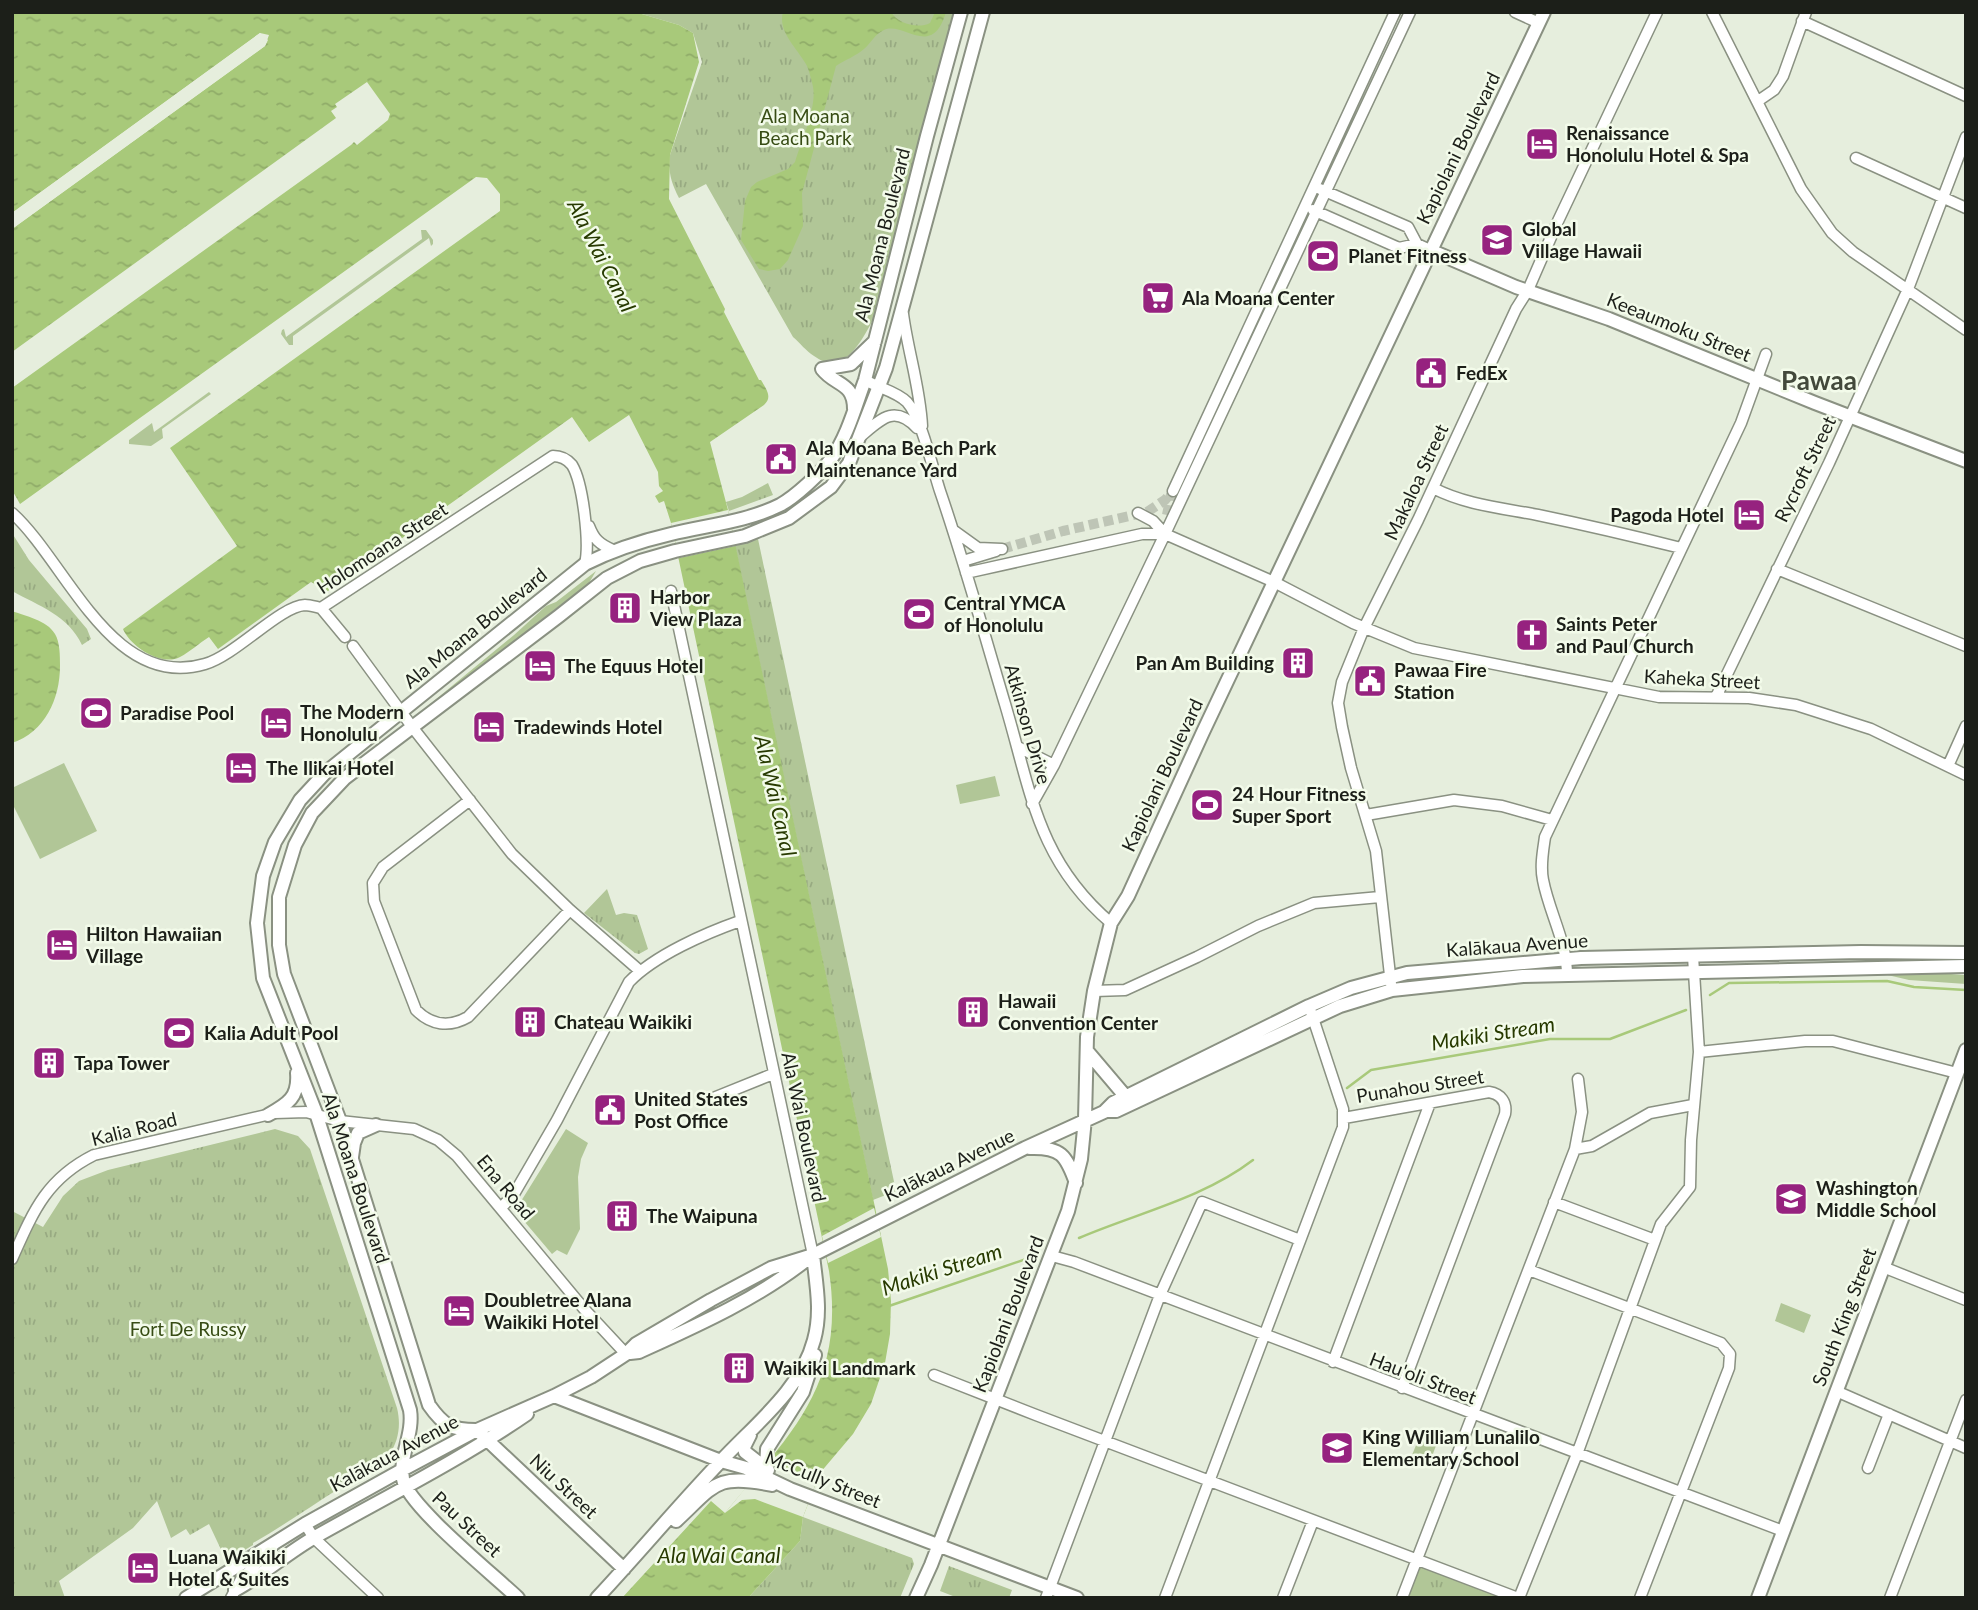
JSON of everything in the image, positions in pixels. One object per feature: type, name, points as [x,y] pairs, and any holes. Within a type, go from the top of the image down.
[{"type":"main road","name":"Ala Moana Boulevard","points":[[402,1470],[411,1426],[410,1410],[316,1113],[263,978],[257,923],[263,876],[275,842],[300,800],[325,772],[585,564],[612,550],[735,520],[781,505],[832,458],[865,380],[961,12]]},
{"type":"main road","name":"Ala Moana Boulevard","points":[[477,1430],[460,1430],[449,1426],[439,1420],[429,1405],[340,1121],[284,974],[279,945],[279,897],[295,845],[312,813],[345,778],[607,578],[640,561],[746,536],[789,518],[831,487],[849,463],[879,388],[983,12]]},
{"type":"main road","name":"Kapiolani Boulevard","points":[[919,1594],[1069,1211],[1086,1119],[1087,1051],[1094,991],[1111,923],[1128,896],[1541,18]]},
{"type":"main road","name":"Keeaumoku Street","points":[[1430,250],[1966,461]]},
{"type":"main road","points":[[853,413],[853,397],[847,387],[828,376],[822,369],[851,364],[876,340]]},
{"type":"main road","points":[[1947,952],[1966,947]]},
{"type":"main road","name":"Kalākaua Avenue","points":[[186,1598],[305,1524],[402,1470],[477,1430],[591,1377],[626,1354],[636,1344],[771,1268],[813,1255],[1086,1119],[1104,1112],[1116,1111],[1311,1012],[1351,988],[1488,965],[1567,959],[1966,953]]},
{"type":"main road","name":"Kalākaua Avenue","points":[[1391,983],[1695,971],[1966,968]]},
{"type":"main road","name":"Kalākaua Avenue","points":[[1104,1112],[1113,1103],[1311,1012]]},
{"type":"main road","name":"South King Street","points":[[1758,1598],[1883,1267],[1961,1074],[1966,1050]]},
{"type":"main road","points":[[1087,1051],[1126,1097]]},
{"type":"main road","points":[[268,1115],[284,1106],[295,1095],[298,1085],[297,1065]]},
{"type":"main road","points":[[352,1161],[358,1133],[376,1125]]},
{"type":"main road","points":[[1025,1148],[1048,1148],[1059,1153],[1069,1162],[1076,1183]]},
{"type":"main road","name":"Ala Wai Boulevard","points":[[597,1598],[757,1424],[792,1384],[803,1367],[814,1341],[819,1311],[813,1255]]},
{"type":"main road","points":[[763,1464],[768,1447],[788,1419],[808,1380],[820,1330],[819,1311]]},
{"type":"main road","points":[[234,1596],[314,1538],[487,1441],[554,1396]]},
{"type":"main road","name":"McCully Street","points":[[554,1396],[721,1461],[746,1468],[790,1489],[939,1545],[1048,1592],[1077,1598]]},
{"type":"main road","points":[[757,1424],[745,1443],[744,1450],[790,1489]]},
{"type":"main road","name":"Niu Street","points":[[477,1430],[624,1569]]},
{"type":"main road","name":"Pau Street","points":[[402,1470],[405,1487],[419,1507],[518,1598]]},
{"type":"main road","points":[[624,1569],[712,1489],[728,1480],[749,1480],[790,1489]]},
{"type":"street","points":[[1172,491],[1395,12]]},
{"type":"street","points":[[1032,804],[1054,765],[1165,534],[1318,212],[1409,12]]},
{"type":"street","points":[[1515,12],[1541,18]]},
{"type":"street","name":"Makaloa Street","points":[[1391,983],[1376,851],[1351,768],[1338,703],[1342,682],[1364,628],[1433,488],[1495,352],[1528,290],[1558,220],[1657,12]]},
{"type":"street","points":[[1712,12],[1818,217],[1853,252],[1966,330]]},
{"type":"street","points":[[1758,101],[1774,90],[1783,76],[1804,17],[1966,96]]},
{"type":"street","name":"Rycroft Street","points":[[1716,697],[1908,289],[1966,137]]},
{"type":"street","points":[[1856,158],[1966,208]]},
{"type":"street","name":"Keeaumoku Street","points":[[1315,186],[1408,227],[1417,244]]},
{"type":"street","name":"Keeaumoku Street","points":[[1306,207],[1399,248],[1417,244],[1430,250]]},
{"type":"street","points":[[902,309],[907,344],[921,396],[922,434]]},
{"type":"street","points":[[1567,975],[1567,959],[1542,878],[1541,858],[1545,837],[1741,423],[1766,354]]},
{"type":"street","name":"Atkinson Drive","points":[[865,380],[893,392],[909,405],[922,434],[963,561],[1041,831],[1068,877],[1111,923]]},
{"type":"street","points":[[860,437],[887,416],[898,415],[909,420],[922,434]]},
{"type":"street","name":"Holomoana Street","points":[[12,513],[95,617],[128,650],[157,664],[178,667],[204,665],[233,651],[289,610],[306,605],[321,608],[551,456],[562,458],[572,465],[578,480],[588,546],[585,564]]},
{"type":"street","points":[[1433,488],[1475,503],[1681,548]]},
{"type":"street","points":[[1138,513],[1153,522],[1165,534]]},
{"type":"street","points":[[1165,534],[1167,515]]},
{"type":"street","name":"Holomoana Street","points":[[585,516],[594,538],[612,550]]},
{"type":"street","points":[[953,530],[978,548],[1002,549],[963,561]]},
{"type":"street","points":[[966,573],[1142,534],[1165,534]]},
{"type":"street","name":"Kaheka Street","points":[[1165,534],[1274,582],[1364,628],[1422,650],[1614,690],[1660,697],[1765,699],[1823,712],[1871,729],[1966,775]]},
{"type":"street","points":[[1777,569],[1966,646]]},
{"type":"street","name":"Ala Wai Boulevard","points":[[671,591],[813,1255]]},
{"type":"street","points":[[321,608],[345,637]]},
{"type":"street","points":[[353,646],[412,728],[512,854],[570,910],[640,971]]},
{"type":"street","points":[[1948,766],[1966,726]]},
{"type":"street","points":[[1018,747],[1054,765]]},
{"type":"street","points":[[470,800],[383,867],[373,883],[373,901],[412,1002],[419,1013],[443,1024],[456,1023],[468,1017],[570,910]]},
{"type":"street","points":[[1366,815],[1454,800],[1502,806],[1552,820]]},
{"type":"street","points":[[1094,991],[1125,990],[1258,926],[1314,903],[1380,897]]},
{"type":"street","points":[[501,1208],[513,1194],[557,1120],[624,989],[640,971],[682,947],[740,921]]},
{"type":"street","points":[[934,1375],[1518,1598],[1577,1454],[1655,1240],[1664,1219],[1690,1187],[1693,1105],[1699,1052],[1693,956]]},
{"type":"street","points":[[1165,1598],[1343,1127],[1344,1118],[1311,1012]]},
{"type":"street","points":[[1699,1052],[1805,1041],[1833,1041],[1961,1074]]},
{"type":"street","points":[[710,1099],[773,1074]]},
{"type":"street","points":[[1402,1598],[1575,1149],[1582,1112],[1578,1079]]},
{"type":"street","name":"Punahou Street","points":[[1344,1118],[1489,1092],[1502,1098],[1505,1104],[1505,1115],[1402,1388]]},
{"type":"street","points":[[1333,1362],[1430,1102]]},
{"type":"street","points":[[1575,1149],[1592,1146],[1650,1113],[1693,1105]]},
{"type":"street","name":"Kalia Road","points":[[12,1259],[42,1197],[60,1177],[82,1161],[107,1151],[268,1115],[283,1112],[316,1113]]},
{"type":"street","name":"Ena Road","points":[[316,1113],[340,1121],[414,1129],[438,1140],[457,1156],[585,1310],[626,1354]]},
{"type":"street","points":[[1048,1592],[1160,1295],[1202,1202],[1300,1240]]},
{"type":"street","points":[[1554,1202],[1655,1240]]},
{"type":"street","name":"Hau'oli Street","points":[[1052,1256],[1783,1531]]},
{"type":"street","points":[[1883,1267],[1966,1300]]},
{"type":"street","points":[[1529,1270],[1721,1343],[1730,1354],[1729,1368],[1640,1598]]},
{"type":"street","points":[[1836,1391],[1966,1448]]},
{"type":"street","points":[[1890,1598],[1966,1400]]},
{"type":"street","points":[[1868,1468],[1889,1414]]},
{"type":"street","points":[[1283,1598],[1313,1521]]},
{"type":"street","points":[[305,1524],[314,1538],[378,1598]]},
{"type":"street","points":[[234,1596],[276,1542]]},
{"type":"green space","name":"Ala Moana Beach Park","points":[[635,12],[954,12],[874,318],[858,345],[843,359],[825,362],[811,354],[793,337],[706,184],[679,198],[671,177],[670,155],[702,62],[693,33],[679,25]]},
{"type":"green space","points":[[421,230],[426,230],[433,240],[431,246],[429,238],[293,336],[293,345],[289,345],[281,334],[282,330],[284,329],[286,337],[422,239]]},
{"type":"green space","points":[[209,392],[211,394],[162,429],[163,438],[151,446],[129,444],[129,440],[152,423],[154,432]]},
{"type":"green space","points":[[768,483],[773,495],[729,511],[726,502]]},
{"type":"green space","points":[[12,533],[29,560],[87,629],[91,639],[82,645],[61,619],[12,591]]},
{"type":"green space","points":[[758,539],[896,1191],[873,1200],[735,546]]},
{"type":"green space","points":[[596,571],[589,583],[424,709],[546,606],[556,602]]},
{"type":"green space","points":[[64,763],[97,831],[40,859],[12,803],[12,788]]},
{"type":"green space","points":[[995,776],[1000,796],[960,804],[956,785]]},
{"type":"green space","points":[[607,889],[616,915],[637,915],[648,949],[639,954],[635,953],[584,913]]},
{"type":"green space","points":[[1879,973],[1964,975],[1966,984],[1909,980]]},
{"type":"green space","name":"Fort De Russy","points":[[275,1129],[298,1136],[310,1149],[397,1408],[398,1432],[392,1450],[373,1470],[253,1543],[230,1562],[225,1558],[209,1524],[190,1535],[186,1529],[171,1538],[157,1501],[133,1528],[59,1581],[65,1598],[12,1598],[12,1211],[43,1227],[63,1196],[79,1181],[108,1170]]},
{"type":"green space","points":[[566,1129],[588,1143],[581,1159],[578,1177],[580,1229],[567,1255],[557,1250],[552,1254],[518,1214],[518,1206]]},
{"type":"green space","points":[[1781,1303],[1811,1315],[1804,1333],[1775,1321]]},
{"type":"green space","points":[[1423,1428],[1440,1435],[1428,1467],[1410,1460]]},
{"type":"green space","points":[[803,1517],[912,1558],[914,1564],[900,1598],[748,1598],[800,1541]]},
{"type":"green space","points":[[1418,1563],[1511,1598],[1405,1598]]},
{"type":"green space","points":[[949,1566],[1012,1590],[1009,1598],[958,1598],[940,1591]]},
{"type":"water","name":"Ala Wai Canal","points":[[12,12],[635,12],[679,25],[693,33],[699,62],[670,155],[669,199],[725,309],[724,312],[768,393],[764,405],[710,442],[728,510],[888,1269],[891,1301],[890,1334],[885,1363],[871,1404],[853,1434],[820,1473],[803,1517],[800,1541],[748,1598],[622,1598],[711,1501],[725,1513],[791,1431],[808,1405],[821,1377],[829,1346],[832,1311],[829,1271],[671,523],[664,501],[659,503],[655,496],[663,491],[659,486],[658,472],[629,415],[589,442],[572,417],[328,591],[311,582],[218,649],[209,637],[184,655],[172,659],[155,657],[139,648],[123,629],[237,546],[170,448],[500,211],[500,194],[487,178],[476,177],[20,504],[12,490],[12,388],[354,142],[357,145],[388,120],[390,114],[367,82],[335,104],[337,107],[331,111],[336,118],[12,352],[12,229],[265,46],[268,40],[260,33],[12,213]]},
{"type":"water","points":[[783,12],[891,12],[903,22],[920,26],[930,23],[935,12],[946,12],[933,34],[917,36],[900,30],[884,30],[861,51],[836,66],[802,193],[803,226],[788,260],[780,269],[768,271],[759,269],[741,240],[745,201],[751,187],[757,182],[788,169],[795,162],[811,114],[814,95],[807,66],[783,27]]},
{"type":"water","points":[[12,611],[35,619],[51,629],[58,641],[60,666],[54,702],[42,723],[24,738],[12,743]]},
{"type":"pier","points":[[260,33],[269,35],[265,46],[12,229],[12,224],[262,43],[265,38],[261,37],[12,216],[12,213]]},
{"type":"pier","points":[[728,510],[735,546],[679,558],[671,523]]},
{"type":"pier","points":[[874,1208],[881,1237],[828,1263],[822,1236]]},
{"type":"pier","points":[[774,1453],[774,1463],[779,1469],[816,1483],[803,1517],[755,1499],[742,1500],[725,1513]]},
{"type":"waterway","name":"Makiki Stream","points":[[1710,995],[1729,983],[1887,981],[1914,987],[1966,990]]},
{"type":"waterway","name":"Makiki Stream","points":[[1347,1088],[1371,1070],[1550,1039],[1610,1039],[1686,1010]]},
{"type":"waterway","name":"Makiki Stream","points":[[1079,1238],[1191,1195],[1233,1174],[1253,1160]]},
{"type":"waterway","name":"Makiki Stream","points":[[889,1306],[1032,1257]]},
{"type":"tunnel","points":[[1002,549],[1063,531],[1147,512],[1173,491]]},
{"type":"tunnel","points":[[1167,515],[1171,494]]},
{"type":"place","name":"Renaissance Honolulu Hotel & Spa","points":[[1542,144]]},
{"type":"place","name":"Global Village Hawaii","points":[[1497,240]]},
{"type":"place","name":"Planet Fitness","points":[[1323,256]]},
{"type":"place","name":"Ala Moana Center","points":[[1158,298]]},
{"type":"place","name":"FedEx","points":[[1431,373]]},
{"type":"place","name":"Ala Moana Beach Park Maintenance Yard","points":[[781,459]]},
{"type":"place","name":"Pagoda Hotel","points":[[1749,515]]},
{"type":"place","name":"Harbor View Plaza","points":[[625,608]]},
{"type":"place","name":"Central YMCA of Honolulu","points":[[919,614]]},
{"type":"place","name":"Saints Peter and Paul Church","points":[[1532,635]]},
{"type":"place","name":"Pan Am Building","points":[[1298,663]]},
{"type":"place","name":"The Equus Hotel","points":[[540,666]]},
{"type":"place","name":"Pawaa Fire Station","points":[[1370,681]]},
{"type":"place","name":"Paradise Pool","points":[[96,713]]},
{"type":"place","name":"The Modern Honolulu","points":[[276,723]]},
{"type":"place","name":"Tradewinds Hotel","points":[[489,727]]},
{"type":"place","name":"The Ilikai Hotel","points":[[241,768]]},
{"type":"place","name":"24 Hour Fitness Super Sport","points":[[1207,805]]},
{"type":"place","name":"Hilton Hawaiian Village","points":[[62,945]]},
{"type":"place","name":"Hawaii Convention Center","points":[[973,1012]]},
{"type":"place","name":"Chateau Waikiki","points":[[530,1022]]},
{"type":"place","name":"Kalia Adult Pool","points":[[179,1033]]},
{"type":"place","name":"Tapa Tower","points":[[49,1063]]},
{"type":"place","name":"United States Post Office","points":[[610,1110]]},
{"type":"place","name":"Washington Middle School","points":[[1791,1199]]},
{"type":"place","name":"The Waipuna","points":[[622,1216]]},
{"type":"place","name":"Doubletree Alana Waikiki Hotel","points":[[459,1311]]},
{"type":"place","name":"Waikiki Landmark","points":[[739,1368]]},
{"type":"place","name":"King William Lunalilo Elementary School","points":[[1337,1448]]},
{"type":"place","name":"Luana Waikiki Hotel & Suites","points":[[143,1568]]},
{"type":"district","name":"Pawaa","points":[[1819,381]]}]
